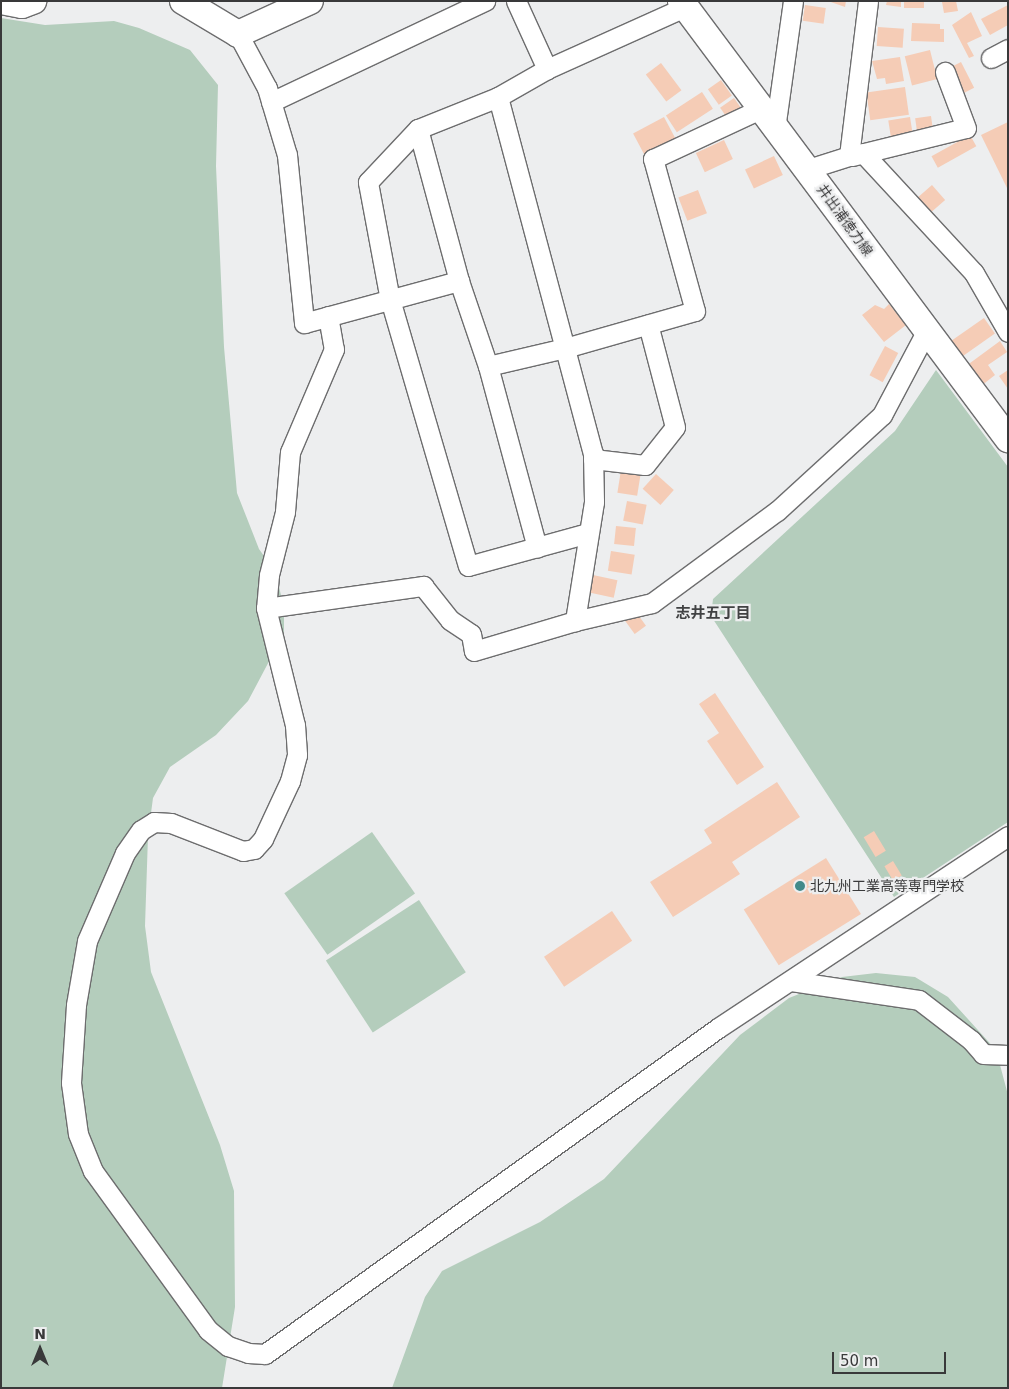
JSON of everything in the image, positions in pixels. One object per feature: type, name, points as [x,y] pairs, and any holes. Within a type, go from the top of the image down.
[{"type":"main road","points":[[1,1],[22,5],[33,1]]},
{"type":"main road","points":[[183,1],[238,34],[310,1]]},
{"type":"main road","name":"井出浦徳力線","points":[[683,4],[768,119],[808,169],[926,332],[1008,439]]},
{"type":"street","points":[[271,102],[485,1]]},
{"type":"street","points":[[516,1],[547,69]]},
{"type":"street","points":[[488,366],[565,348],[695,311],[653,159],[768,119],[793,1]]},
{"type":"street","points":[[868,1],[856,155],[974,273],[1008,332]]},
{"type":"street","points":[[588,533],[468,566],[390,300],[368,182],[418,129],[498,98],[547,69],[683,4]]},
{"type":"street","points":[[238,34],[271,102],[287,155],[304,323],[458,282]]},
{"type":"street","points":[[991,58],[1008,49]]},
{"type":"street","points":[[808,169],[966,128],[945,72]]},
{"type":"street","points":[[498,98],[593,459],[594,502],[575,621]]},
{"type":"street","points":[[418,129],[458,282],[488,366],[536,547]]},
{"type":"street","points":[[328,316],[334,349],[290,452],[285,512],[269,575],[266,608],[295,725],[297,755],[290,781],[263,839],[254,849],[243,851],[171,823],[154,822],[141,830],[125,853],[87,941],[76,1004],[71,1083],[78,1134],[94,1171],[208,1330],[228,1346],[248,1353],[265,1354],[724,1023],[791,981],[1008,836]]},
{"type":"street","points":[[593,459],[646,465],[676,427],[648,324]]},
{"type":"street","points":[[266,608],[423,586],[450,620],[471,634],[474,650],[575,621],[652,603],[777,511],[882,415],[926,332]]},
{"type":"street","points":[[791,981],[919,1000],[971,1040],[984,1054],[1008,1055]]},
{"type":"green space","points":[[1,18],[45,25],[114,21],[139,28],[190,50],[218,85],[216,166],[224,347],[237,493],[259,549],[276,573],[284,609],[284,633],[248,701],[216,735],[170,767],[153,798],[148,836],[145,926],[151,972],[220,1145],[234,1191],[235,1307],[222,1388],[1,1388]]},
{"type":"green space","points":[[936,370],[1008,467],[1008,822],[894,897],[711,616],[713,599],[895,431]]},
{"type":"green space","points":[[372,832],[415,893],[327,955],[284,893]]},
{"type":"green space","points":[[419,900],[466,972],[373,1033],[326,960]]},
{"type":"green space","points":[[876,973],[915,977],[948,997],[996,1050],[1008,1095],[1008,1388],[392,1388],[425,1297],[442,1271],[540,1222],[604,1179],[740,1035],[789,998],[842,977]]},
{"type":"building","points":[[828,1],[846,1],[845,7]]},
{"type":"building","points":[[887,1],[901,1],[901,7],[886,5]]},
{"type":"building","points":[[904,1],[924,1],[924,8],[904,8]]},
{"type":"building","points":[[956,1],[958,11],[944,13],[942,2]]},
{"type":"building","points":[[805,5],[826,8],[824,24],[803,21]]},
{"type":"building","points":[[1008,5],[1008,25],[990,35],[981,19]]},
{"type":"building","points":[[971,12],[982,36],[967,43],[974,56],[969,58],[952,25]]},
{"type":"building","points":[[912,23],[940,24],[940,29],[944,29],[944,42],[911,41]]},
{"type":"building","points":[[878,27],[904,29],[903,48],[877,46]]},
{"type":"building","points":[[930,50],[937,79],[912,85],[905,56]]},
{"type":"building","points":[[900,57],[904,81],[886,84],[885,78],[877,79],[872,61]]},
{"type":"building","points":[[961,62],[974,88],[964,93],[951,67]]},
{"type":"building","points":[[661,63],[681,90],[666,102],[646,74]]},
{"type":"building","points":[[721,80],[732,96],[719,105],[708,89]]},
{"type":"building","points":[[905,87],[909,115],[870,120],[866,92]]},
{"type":"building","points":[[702,92],[713,109],[677,132],[666,115]]},
{"type":"building","points":[[734,98],[741,108],[727,118],[720,108]]},
{"type":"building","points":[[931,116],[933,130],[917,132],[915,118]]},
{"type":"building","points":[[664,117],[676,140],[645,156],[633,133]]},
{"type":"building","points":[[910,117],[913,135],[891,138],[888,120]]},
{"type":"building","points":[[1008,122],[1008,190],[981,135]]},
{"type":"building","points":[[970,135],[976,146],[938,168],[932,156]]},
{"type":"building","points":[[724,140],[733,159],[705,172],[696,153]]},
{"type":"building","points":[[774,156],[783,175],[754,189],[745,170]]},
{"type":"building","points":[[932,185],[945,200],[929,215],[915,199]]},
{"type":"building","points":[[698,190],[707,213],[687,221],[678,198]]},
{"type":"building","points":[[889,304],[906,325],[884,342],[862,315],[875,305],[884,309]]},
{"type":"building","points":[[984,318],[995,334],[960,358],[950,342]]},
{"type":"building","points":[[1000,341],[1007,352],[988,365],[995,375],[981,386],[966,366]]},
{"type":"building","points":[[885,346],[898,353],[883,382],[870,375]]},
{"type":"building","points":[[1008,370],[1008,389],[999,376]]},
{"type":"building","points":[[621,470],[641,473],[637,496],[617,493]]},
{"type":"building","points":[[656,474],[674,490],[660,505],[643,489]]},
{"type":"building","points":[[627,501],[647,505],[643,524],[623,521]]},
{"type":"building","points":[[616,526],[636,528],[634,546],[614,544]]},
{"type":"building","points":[[611,551],[635,555],[632,575],[608,571]]},
{"type":"building","points":[[593,575],[617,580],[614,598],[589,593]]},
{"type":"building","points":[[636,612],[646,626],[635,634],[625,620]]},
{"type":"building","points":[[715,693],[764,767],[737,785],[707,741],[719,733],[699,704]]},
{"type":"building","points":[[777,782],[800,817],[732,862],[740,874],[673,917],[650,882],[712,843],[704,830]]},
{"type":"building","points":[[874,831],[886,851],[876,857],[864,837]]},
{"type":"building","points":[[826,858],[861,914],[779,965],[744,909]]},
{"type":"building","points":[[893,861],[902,876],[893,881],[884,866]]},
{"type":"building","points":[[612,911],[632,941],[564,987],[544,957]]},
{"type":"place","name":"北九州工業高等専門学校","points":[[800,886]]},
{"type":"district","name":"志井五丁目","points":[[713,614]]}]
